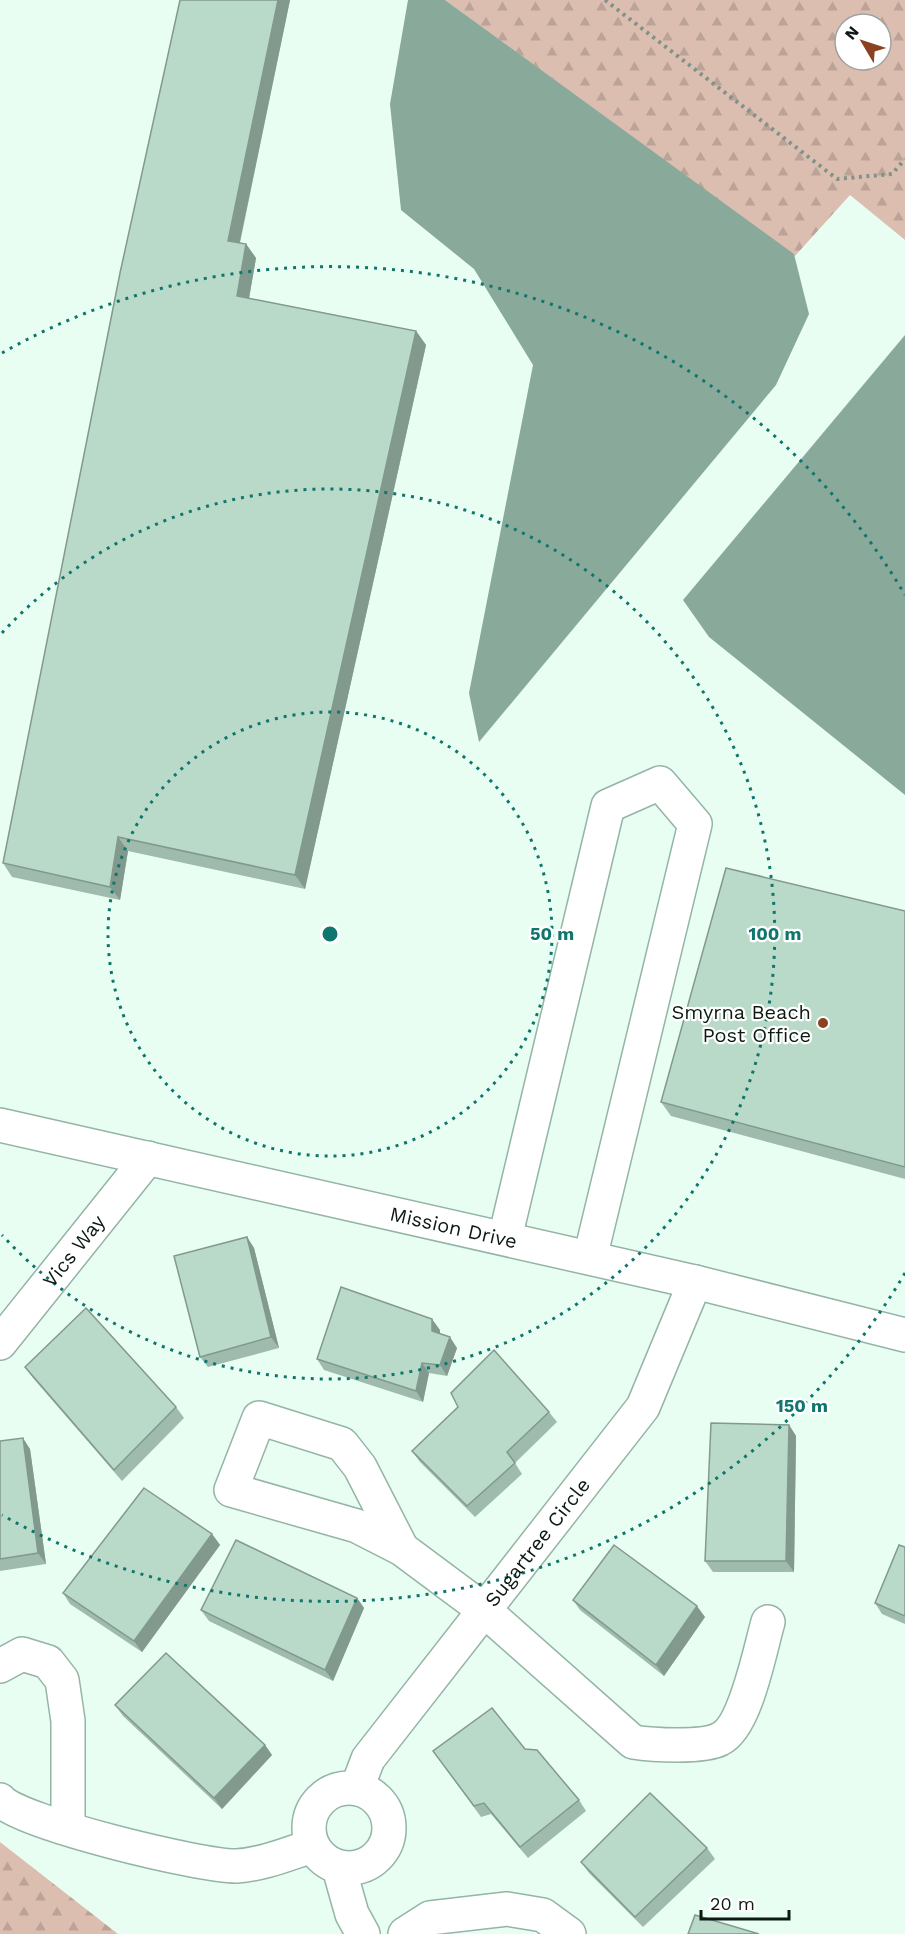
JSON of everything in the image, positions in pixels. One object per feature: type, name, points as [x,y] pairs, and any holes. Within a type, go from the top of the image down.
[{"type":"street","points":[[504,1238],[608,806],[660,783],[695,824],[590,1258]]},
{"type":"street","name":"Mission Drive","points":[[0,1125],[695,1282],[905,1335]]},
{"type":"street","name":"Vics Way","points":[[0,1343],[148,1158]]},
{"type":"street","name":"Sugartree Circle","points":[[357,1788],[368,1759],[643,1407],[695,1282]]},
{"type":"street","points":[[402,1550],[360,1467],[342,1444],[259,1418],[231,1490],[357,1526],[402,1550],[484,1610],[633,1742],[663,1746],[720,1739],[738,1722],[768,1622]]},
{"type":"street","points":[[0,1666],[22,1654],[48,1662],[62,1680],[68,1721],[68,1828]]},
{"type":"street","points":[[357,1788],[375,1796],[382,1805],[389,1828],[387,1840],[374,1860],[351,1869],[339,1868],[328,1863],[312,1846],[309,1824],[317,1803],[334,1790],[357,1788]]},
{"type":"street","points":[[0,1800],[47,1823],[208,1864],[236,1866],[264,1863],[312,1846]]},
{"type":"street","points":[[339,1868],[352,1914],[363,1934]]},
{"type":"street","points":[[405,1934],[430,1918],[507,1909],[543,1915],[569,1934]]},
{"type":"path","points":[[605,0],[837,179],[892,174],[905,159]]},
{"type":"green space","points":[[445,0],[905,0],[905,240],[850,195],[795,256]]},
{"type":"green space","points":[[0,1842],[118,1934],[0,1934]]},
{"type":"shaded area","points":[[408,0],[445,0],[794,254],[809,314],[776,385],[479,742],[469,693],[533,365],[474,269],[401,210],[390,104]]},
{"type":"shaded area","points":[[905,335],[905,795],[709,637],[683,600]]},
{"type":"building","points":[[180,0],[278,0],[228,241],[246,244],[237,296],[416,331],[295,875],[118,837],[110,887],[3,863],[120,273]]},
{"type":"building","points":[[726,868],[905,911],[905,1167],[661,1102]]},
{"type":"building","points":[[247,1237],[271,1337],[200,1357],[174,1256]]},
{"type":"building","points":[[341,1287],[432,1319],[432,1331],[450,1337],[440,1365],[422,1363],[416,1391],[317,1359]]},
{"type":"building","points":[[86,1308],[176,1407],[114,1470],[25,1367]]},
{"type":"building","points":[[494,1350],[549,1412],[507,1452],[515,1463],[467,1506],[412,1451],[458,1407],[451,1393]]},
{"type":"building","points":[[711,1423],[789,1425],[786,1561],[705,1561]]},
{"type":"building","points":[[23,1438],[38,1553],[0,1559],[0,1441]]},
{"type":"building","points":[[144,1488],[212,1534],[134,1641],[63,1593]]},
{"type":"building","points":[[236,1540],[357,1598],[325,1670],[201,1610]]},
{"type":"building","points":[[614,1545],[697,1606],[656,1665],[573,1600]]},
{"type":"building","points":[[899,1545],[905,1547],[905,1616],[875,1603]]},
{"type":"building","points":[[166,1653],[265,1745],[214,1798],[115,1705]]},
{"type":"building","points":[[492,1708],[525,1749],[537,1750],[579,1800],[520,1847],[484,1803],[474,1806],[433,1751]]},
{"type":"building","points":[[650,1793],[707,1848],[635,1917],[581,1862]]},
{"type":"building","points":[[695,1915],[759,1934],[688,1934]]},
{"type":"place","name":"Smyrna Beach Post Office","points":[[823,1023]]}]
